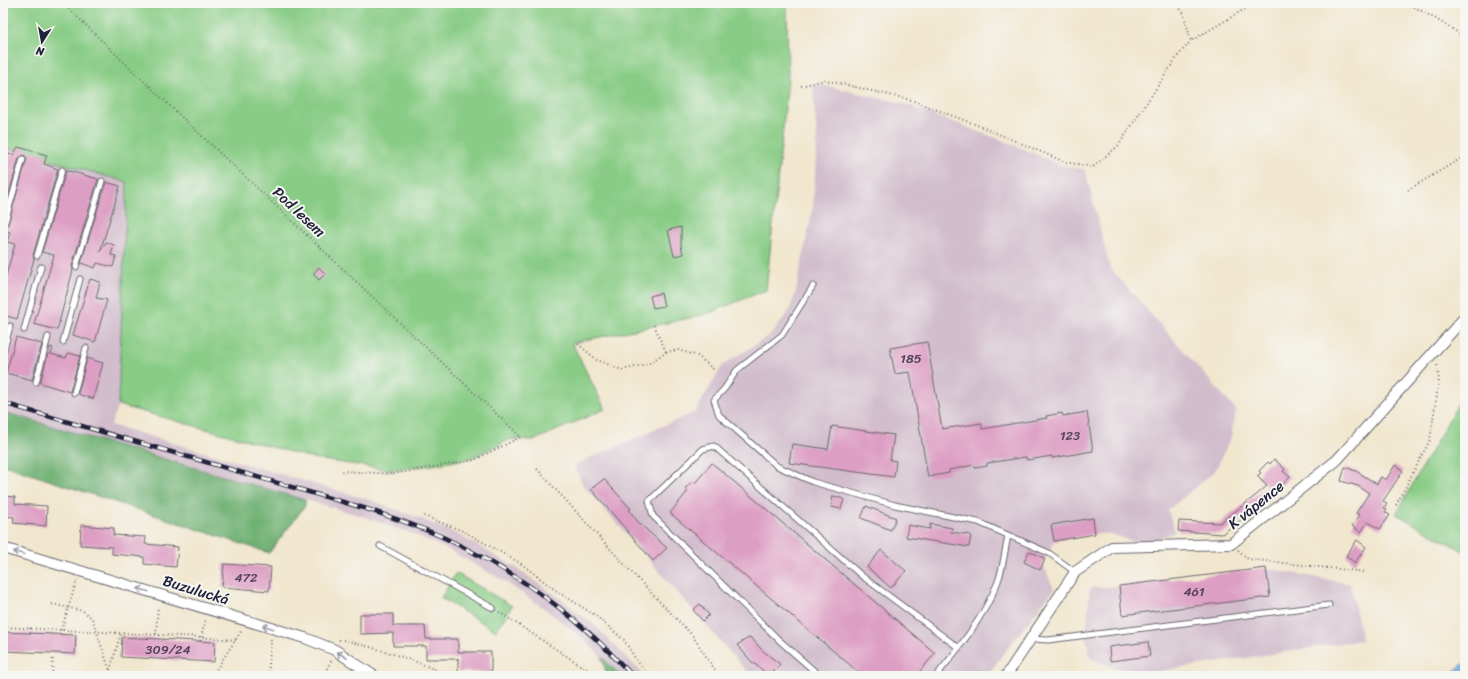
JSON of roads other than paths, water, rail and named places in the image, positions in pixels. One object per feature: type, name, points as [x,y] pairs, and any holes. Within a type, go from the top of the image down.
[{"type":"street","name":"K vápence","points":[[1006,676],[1075,572],[1112,547],[1231,544],[1337,460],[1465,317]]},
{"type":"street","name":"Buzulucká","points":[[3,548],[305,638],[335,650],[374,676]]},
{"type":"lane","points":[[3,229],[23,159]]},
{"type":"lane","points":[[37,256],[62,170]]},
{"type":"lane","points":[[76,267],[102,180]]},
{"type":"lane","points":[[24,330],[42,267]]},
{"type":"lane","points":[[63,342],[80,279]]},
{"type":"lane","points":[[813,286],[782,335],[737,370],[725,388],[714,400],[719,415],[777,466],[813,482],[895,505],[978,522],[1049,553],[1075,572]]},
{"type":"lane","points":[[3,353],[10,326]]},
{"type":"lane","points":[[36,382],[48,337]]},
{"type":"lane","points":[[74,393],[86,348]]},
{"type":"lane","points":[[820,676],[780,641],[653,516],[649,501],[703,450],[714,446],[862,576],[959,648]]},
{"type":"lane","points":[[936,676],[959,648],[979,619],[998,582],[1008,535]]},
{"type":"lane","points":[[380,546],[493,608]]},
{"type":"lane","points":[[1031,639],[1048,640],[1329,605]]},
{"type":"water","points":[[1463,664],[1465,665],[1465,676],[1448,676]]},
{"type":"railway","points":[[3,403],[367,509],[432,532],[471,551],[506,571],[540,594],[587,631],[633,676]]}]
